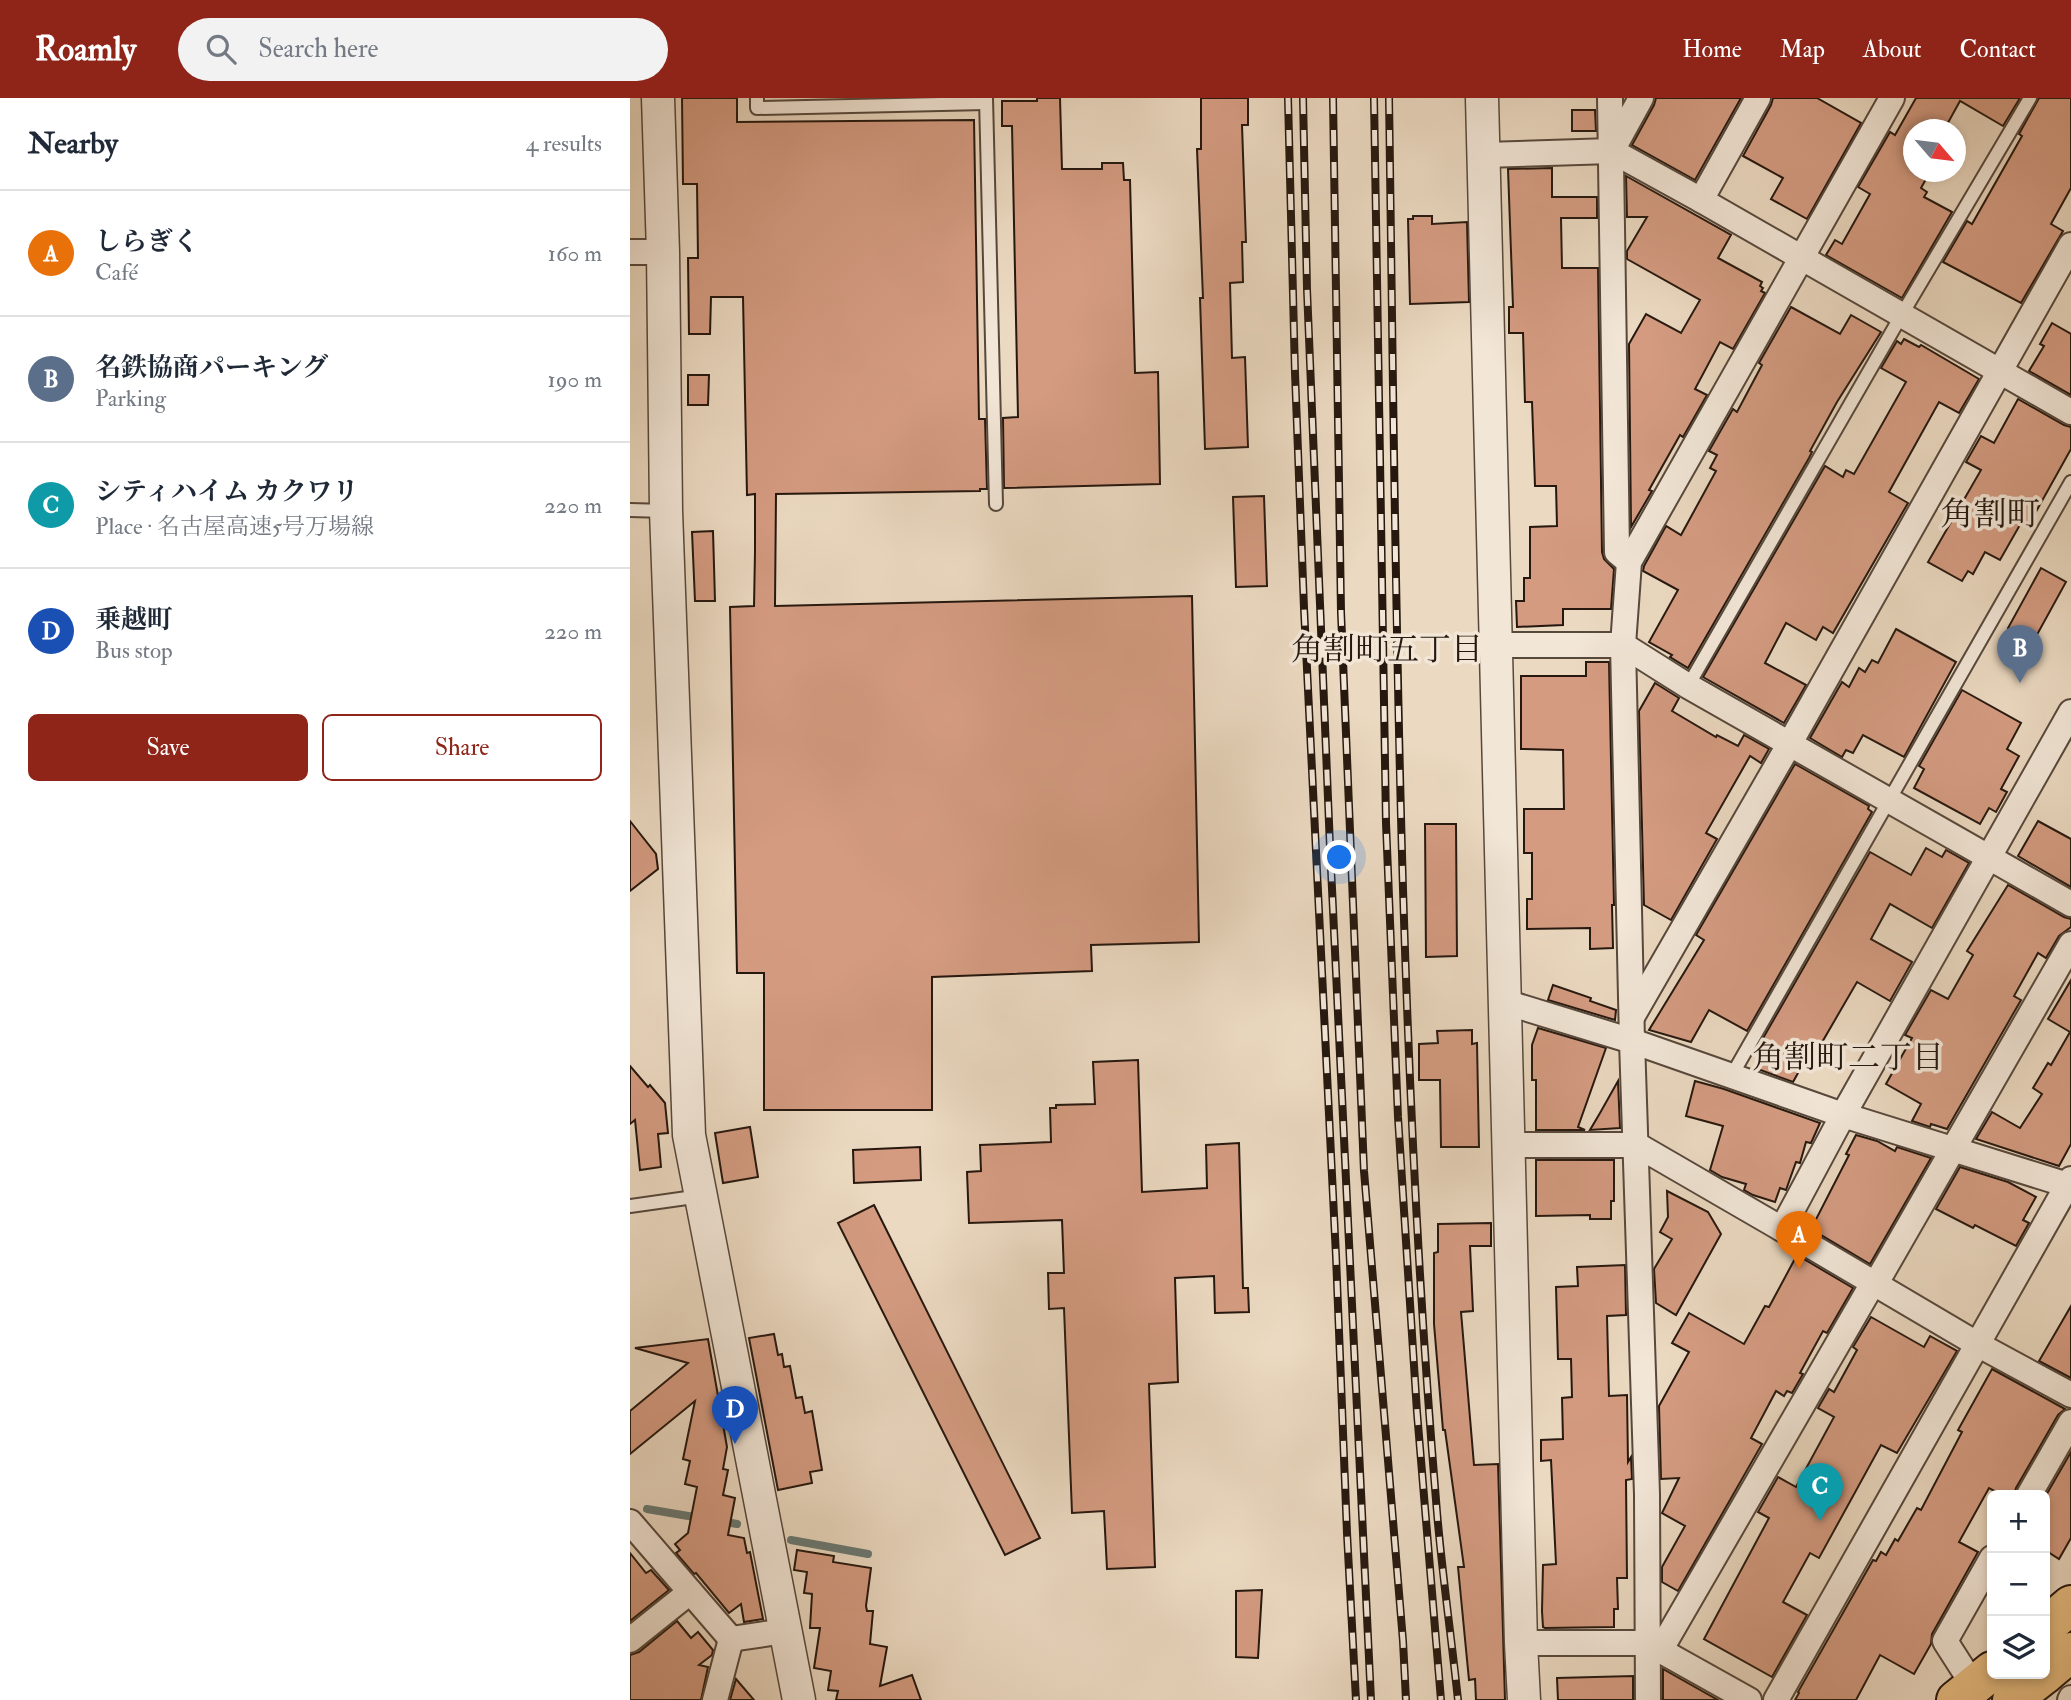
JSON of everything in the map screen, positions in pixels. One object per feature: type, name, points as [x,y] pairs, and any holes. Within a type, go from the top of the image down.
[{"type":"highway","points":[[2050,1623],[2071,1605]]},
{"type":"highway","points":[[2050,1670],[2071,1652]]},
{"type":"highway","points":[[2012,1700],[2039,1679]]},
{"type":"street","points":[[658,98],[666,511],[689,1135],[799,1700]]},
{"type":"street","points":[[1482,98],[1524,1700]]},
{"type":"street","points":[[1610,98],[1617,552],[1629,562]]},
{"type":"street","points":[[1612,151],[1641,98]]},
{"type":"street","points":[[1701,200],[1758,98]]},
{"type":"street","points":[[1648,1700],[1654,1646],[1632,1029],[1623,645],[1629,562],[1892,98]]},
{"type":"street","points":[[1484,155],[1612,151],[2071,412]]},
{"type":"street","points":[[1632,1029],[2071,245]]},
{"type":"street","points":[[630,252],[663,252]]},
{"type":"street","points":[[1495,645],[1623,645],[1688,686],[2071,904]]},
{"type":"street","points":[[1782,1229],[1843,1115],[2071,712]]},
{"type":"street","points":[[1654,1646],[1874,1284],[2071,944]]},
{"type":"street","points":[[1505,1003],[1632,1029],[1732,1075],[1843,1115],[2070,1183],[1776,1700]]},
{"type":"street","points":[[1509,1145],[1637,1145],[1977,1344],[2071,1395]]},
{"type":"street","points":[[2031,1490],[2071,1422]]},
{"type":"street","points":[[631,1525],[731,1639]]},
{"type":"street","points":[[1972,1683],[1945,1641],[1987,1567]]},
{"type":"street","points":[[630,1640],[690,1592]]},
{"type":"street","points":[[2046,1616],[2071,1597]]},
{"type":"street","points":[[731,1639],[785,1630]]},
{"type":"street","points":[[715,1700],[731,1639]]},
{"type":"street","points":[[1521,1643],[1654,1646],[1749,1700]]},
{"type":"street","points":[[1935,1700],[1972,1683],[1987,1664]]},
{"type":"lane","points":[[757,98],[757,108],[986,100],[996,504]]},
{"type":"lane","points":[[1688,686],[2030,98]]},
{"type":"lane","points":[[1732,1075],[2071,482]]},
{"type":"lane","points":[[630,510],[666,511]]},
{"type":"lane","points":[[630,1206],[701,1196]]},
{"type":"building","points":[[682,98],[737,98],[737,122],[974,120],[979,419],[985,419],[987,489],[776,494],[775,606],[1192,596],[1199,942],[1091,945],[1092,971],[932,977],[932,1110],[764,1110],[764,973],[737,973],[730,607],[754,606],[755,552],[755,494],[747,495],[743,297],[711,297],[710,334],[689,334],[688,258],[698,258],[697,184],[683,184]]},
{"type":"building","points":[[1037,98],[1060,98],[1062,169],[1102,169],[1102,163],[1123,163],[1124,180],[1130,180],[1135,373],[1158,372],[1160,484],[1004,488],[1003,418],[1018,417],[1012,126],[1002,126],[1002,101],[1037,101]]},
{"type":"building","points":[[1201,98],[1248,98],[1248,125],[1242,125],[1246,242],[1242,242],[1243,282],[1230,283],[1232,358],[1245,357],[1248,447],[1205,449],[1197,149],[1201,149]]},
{"type":"building","points":[[1656,98],[1741,98],[1695,180],[1632,145]]},
{"type":"building","points":[[1773,98],[1817,98],[1861,123],[1807,219],[1771,199],[1783,178],[1743,156]]},
{"type":"building","points":[[1916,98],[2020,98],[2003,126],[1960,101],[1950,119],[1904,119]]},
{"type":"building","points":[[2039,98],[2071,98],[2071,188],[2051,224],[2063,231],[2021,303],[1943,262],[1967,221],[1972,224],[2022,136],[2019,134]]},
{"type":"building","points":[[1572,110],[1595,110],[1596,131],[1572,131]]},
{"type":"building","points":[[1903,121],[1903,182],[1924,182],[1921,188],[1927,192],[1924,197],[1952,212],[1902,298],[1826,255],[1835,240],[1842,244],[1870,194],[1858,187],[1890,132],[1895,135]]},
{"type":"building","points":[[1552,168],[1552,197],[1597,197],[1597,218],[1561,218],[1562,268],[1598,268],[1602,552],[1604,559],[1614,569],[1611,609],[1563,609],[1563,625],[1517,627],[1516,601],[1524,601],[1524,578],[1530,578],[1530,527],[1557,526],[1556,486],[1535,486],[1532,402],[1525,402],[1523,333],[1509,333],[1509,307],[1513,307],[1508,169]]},
{"type":"building","points":[[1626,176],[1731,235],[1718,258],[1762,282],[1761,291],[1765,293],[1733,349],[1720,342],[1695,389],[1707,395],[1683,437],[1680,435],[1631,527],[1629,344],[1646,314],[1681,333],[1700,300],[1627,259],[1627,251],[1647,217],[1627,217]]},
{"type":"building","points":[[1413,216],[1432,216],[1432,224],[1467,222],[1469,302],[1410,304],[1408,219],[1413,219]]},
{"type":"building","points":[[1791,307],[1840,334],[1851,315],[1881,332],[1837,402],[1810,451],[1812,452],[1809,458],[1688,668],[1649,642],[1678,590],[1643,571],[1644,566],[1666,526],[1681,535],[1716,471],[1710,468],[1717,455],[1709,451],[1733,409],[1737,412],[1762,365],[1759,363]]},
{"type":"building","points":[[2052,323],[2071,334],[2071,395],[2029,371],[2044,346],[2040,344]]},
{"type":"building","points":[[1904,339],[1919,347],[1921,345],[1979,379],[1959,413],[1939,402],[1889,492],[1908,503],[1833,633],[1823,627],[1816,640],[1786,623],[1765,663],[1806,685],[1784,723],[1703,677],[1825,466],[1843,477],[1846,470],[1854,474],[1906,382],[1881,368],[1897,341],[1901,344]]},
{"type":"building","points":[[688,375],[709,375],[708,405],[688,405]]},
{"type":"building","points":[[2018,399],[2071,427],[2071,449],[2028,526],[2021,523],[2000,560],[1985,552],[1973,574],[1968,571],[1962,581],[1928,562],[1981,470],[1966,462],[1981,436],[1994,443]]},
{"type":"building","points":[[1264,496],[1267,586],[1236,587],[1233,497]]},
{"type":"building","points":[[713,531],[715,601],[695,601],[692,532]]},
{"type":"building","points":[[2041,568],[2066,582],[2033,642],[2008,628]]},
{"type":"building","points":[[1896,629],[1956,662],[1904,757],[1863,735],[1853,753],[1846,750],[1842,757],[1810,738],[1842,682],[1849,687],[1859,668],[1865,672],[1872,660],[1878,663]]},
{"type":"building","points":[[1586,662],[1609,662],[1613,948],[1590,949],[1590,928],[1527,929],[1527,899],[1532,899],[1532,853],[1524,853],[1524,809],[1564,809],[1563,750],[1521,749],[1521,676],[1586,676]]},
{"type":"building","points":[[1655,683],[1679,698],[1672,711],[1716,737],[1717,735],[1738,746],[1744,735],[1769,749],[1761,763],[1750,756],[1706,833],[1717,839],[1671,920],[1644,905],[1639,711]]},
{"type":"building","points":[[1962,690],[2021,723],[2007,749],[2019,756],[2001,789],[2007,792],[1996,812],[1989,808],[1980,824],[1914,788],[1924,769],[1919,766]]},
{"type":"building","points":[[1795,764],[1869,806],[1868,809],[1872,812],[1747,1031],[1709,1010],[1691,1042],[1649,1030],[1704,940],[1696,935]]},
{"type":"building","points":[[630,821],[656,854],[658,869],[630,891]]},
{"type":"building","points":[[2038,821],[2071,839],[2071,887],[2018,856]]},
{"type":"building","points":[[1425,824],[1456,824],[1457,956],[1426,957]]},
{"type":"building","points":[[1926,848],[1942,857],[1946,850],[1969,863],[1932,928],[1890,904],[1871,939],[1912,962],[1890,1001],[1857,982],[1821,1044],[1816,1041],[1793,1082],[1755,1068],[1769,1044],[1762,1040],[1870,852],[1911,875]]},
{"type":"building","points":[[2008,885],[2071,919],[2071,927],[2059,936],[2046,958],[2038,953],[2014,996],[2021,1000],[1947,1129],[1912,1121],[1921,1104],[1886,1084],[1912,1038],[1905,1035],[1931,990],[1948,999],[1973,955],[1967,951]]},
{"type":"building","points":[[2071,980],[2071,1144],[2059,1166],[1976,1139],[1992,1112],[2020,1128],[2042,1094],[2033,1088],[2048,1063],[2051,1065],[2070,1032],[2048,1019]]},
{"type":"building","points":[[1553,985],[1616,1010],[1615,1020],[1548,1000]]},
{"type":"building","points":[[1538,1028],[1606,1048],[1578,1127],[1585,1130],[1536,1130],[1536,1080],[1532,1080],[1532,1045]]},
{"type":"building","points":[[1472,1030],[1472,1044],[1477,1043],[1479,1147],[1441,1147],[1440,1080],[1419,1080],[1419,1044],[1438,1043],[1437,1031]]},
{"type":"building","points":[[1138,1060],[1142,1192],[1207,1188],[1206,1145],[1239,1143],[1243,1288],[1248,1288],[1249,1312],[1215,1313],[1214,1276],[1175,1278],[1178,1382],[1149,1384],[1155,1567],[1107,1569],[1104,1511],[1072,1513],[1064,1308],[1049,1309],[1048,1273],[1064,1273],[1062,1220],[969,1223],[967,1172],[981,1171],[980,1145],[1051,1142],[1050,1108],[1056,1108],[1056,1105],[1095,1104],[1093,1062]]},
{"type":"building","points":[[630,1066],[665,1103],[668,1133],[658,1134],[661,1167],[640,1170],[635,1120],[630,1124]]},
{"type":"building","points":[[1618,1081],[1620,1128],[1590,1130],[1600,1113]]},
{"type":"building","points":[[1695,1081],[1820,1123],[1811,1143],[1806,1142],[1800,1163],[1796,1162],[1786,1190],[1780,1188],[1775,1202],[1753,1195],[1744,1190],[1746,1184],[1722,1177],[1710,1170],[1723,1126],[1686,1116]]},
{"type":"building","points":[[750,1127],[758,1177],[723,1183],[715,1133]]},
{"type":"building","points":[[1856,1135],[1877,1141],[1895,1151],[1897,1147],[1931,1158],[1870,1264],[1811,1229],[1849,1155],[1846,1154]]},
{"type":"building","points":[[920,1147],[921,1180],[854,1183],[853,1150]]},
{"type":"building","points":[[1536,1160],[1614,1160],[1611,1219],[1590,1219],[1590,1215],[1536,1216]]},
{"type":"building","points":[[1960,1167],[2008,1182],[2036,1197],[2023,1220],[2029,1223],[2016,1246],[1936,1209]]},
{"type":"building","points":[[1667,1191],[1708,1212],[1721,1234],[1676,1315],[1656,1303],[1654,1269],[1672,1239],[1660,1232],[1668,1217]]},
{"type":"building","points":[[874,1205],[1040,1538],[1005,1555],[838,1223]]},
{"type":"building","points":[[1491,1223],[1491,1246],[1470,1246],[1473,1311],[1461,1312],[1474,1465],[1498,1464],[1505,1700],[1476,1700],[1475,1679],[1469,1680],[1458,1567],[1464,1567],[1443,1430],[1434,1324],[1434,1253],[1438,1252],[1438,1224]]},
{"type":"building","points":[[1797,1255],[1853,1288],[1827,1333],[1823,1331],[1792,1393],[1787,1391],[1784,1396],[1776,1391],[1751,1438],[1762,1444],[1678,1591],[1662,1582],[1662,1567],[1685,1526],[1662,1513],[1679,1478],[1661,1479],[1659,1406],[1689,1352],[1672,1343],[1689,1313],[1744,1344],[1765,1306],[1769,1307]]},
{"type":"building","points":[[1625,1265],[1626,1315],[1607,1316],[1609,1396],[1627,1395],[1628,1462],[1631,1457],[1632,1479],[1626,1480],[1627,1578],[1617,1578],[1618,1609],[1614,1609],[1614,1627],[1545,1628],[1542,1611],[1543,1565],[1556,1564],[1551,1460],[1541,1461],[1541,1440],[1563,1439],[1562,1398],[1572,1397],[1571,1359],[1558,1359],[1556,1287],[1578,1286],[1577,1267]]},
{"type":"building","points":[[2071,1306],[2071,1378],[2039,1361]]},
{"type":"building","points":[[1871,1317],[1924,1347],[1930,1336],[1957,1351],[1897,1453],[1881,1445],[1819,1558],[1810,1553],[1783,1602],[1807,1615],[1772,1677],[1704,1639],[1769,1518],[1758,1512],[1778,1477],[1796,1487],[1834,1417],[1818,1408],[1829,1389],[1834,1392],[1857,1350],[1853,1347]]},
{"type":"building","points":[[774,1334],[778,1355],[782,1354],[784,1367],[790,1366],[796,1398],[802,1397],[805,1413],[812,1411],[822,1470],[810,1472],[812,1483],[778,1490],[749,1338]]},
{"type":"building","points":[[708,1339],[727,1447],[723,1469],[728,1470],[723,1495],[735,1498],[728,1535],[744,1538],[747,1553],[750,1552],[763,1619],[744,1622],[741,1604],[729,1613],[676,1553],[680,1550],[675,1544],[688,1533],[697,1487],[685,1484],[690,1461],[683,1459],[695,1401],[630,1454],[630,1411],[688,1363],[635,1348]]},
{"type":"building","points":[[1992,1369],[2065,1409],[2058,1415],[2015,1490],[1987,1490],[1959,1542],[1978,1552],[1932,1634],[1931,1644],[1914,1674],[1880,1655],[1856,1700],[1795,1700],[1873,1560],[1876,1561],[1881,1552],[1886,1555],[1895,1539],[1898,1541],[1917,1508],[1921,1510],[1962,1432],[1958,1430]]},
{"type":"building","points":[[2071,1452],[2071,1538],[2059,1559],[2050,1553],[2049,1490]]},
{"type":"building","points":[[797,1550],[834,1556],[833,1562],[871,1568],[866,1606],[867,1611],[873,1611],[870,1644],[887,1647],[880,1686],[912,1675],[921,1700],[836,1700],[838,1691],[828,1690],[831,1671],[814,1668],[820,1628],[810,1628],[812,1594],[804,1593],[807,1572],[794,1570]]},
{"type":"building","points":[[630,1553],[646,1573],[651,1570],[669,1590],[630,1621]]},
{"type":"building","points":[[1262,1590],[1258,1658],[1236,1657],[1236,1591]]},
{"type":"building","points":[[677,1621],[691,1638],[698,1632],[713,1650],[712,1655],[699,1665],[708,1667],[701,1700],[630,1700],[630,1655],[639,1652]]},
{"type":"building","points":[[1663,1669],[1718,1700],[1663,1700]]},
{"type":"building","points":[[1633,1676],[1633,1700],[1558,1700],[1557,1678]]},
{"type":"building","points":[[736,1679],[754,1700],[730,1700]]},
{"type":"waterway","points":[[647,1509],[700,1518]]},
{"type":"waterway","points":[[720,1521],[737,1524]]},
{"type":"waterway","points":[[791,1540],[868,1554]]},
{"type":"railway","points":[[1288,98],[1304,608],[1356,1700]]},
{"type":"railway","points":[[1303,98],[1307,289],[1330,847],[1371,1700]]},
{"type":"railway","points":[[1333,98],[1341,612],[1364,1171],[1406,1700]]},
{"type":"railway","points":[[1374,98],[1386,823],[1398,1117],[1417,1412],[1441,1700]]},
{"type":"railway","points":[[1389,98],[1400,799],[1413,1150],[1436,1500],[1458,1700]]},
{"type":"place","name":"名鉄協商パーキング","points":[[2020,683]]},
{"type":"place","name":"しらぎく","points":[[1799,1269]]},
{"type":"place","name":"乗越町","points":[[735,1444]]},
{"type":"place","name":"シティハイム カクワリ","points":[[1820,1521]]},
{"type":"district","name":"角割町","points":[[1990,513]]},
{"type":"district","name":"角割町五丁目","points":[[1387,649]]},
{"type":"district","name":"角割町二丁目","points":[[1848,1057]]}]
